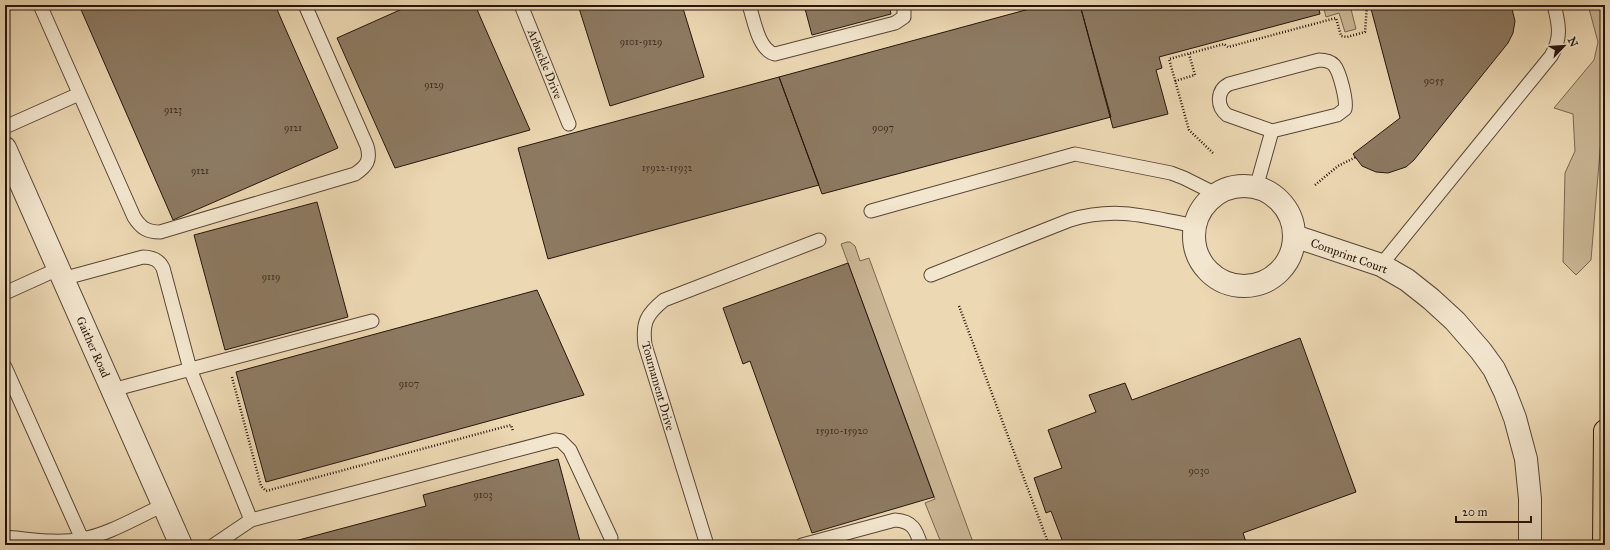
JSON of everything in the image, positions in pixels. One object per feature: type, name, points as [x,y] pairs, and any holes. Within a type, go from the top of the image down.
[{"type":"highway","points":[[1604,545],[1605,431]]},
{"type":"street","name":"Gaither Road","points":[[5,148],[181,545]]},
{"type":"street","name":"Comprint Court","points":[[1235,187],[1256,188],[1268,192],[1278,200],[1287,211],[1292,223],[1294,236],[1292,251],[1285,265],[1275,276],[1261,283],[1247,286],[1232,285],[1218,279],[1206,269],[1202,263],[1198,256],[1194,242],[1195,226],[1206,203],[1216,194],[1235,187]]},
{"type":"street","name":"Comprint Court","points":[[1294,236],[1381,265],[1407,280],[1455,321],[1481,351],[1494,369],[1505,392],[1515,418],[1526,459],[1530,499],[1530,545]]},
{"type":"lane","points":[[40,5],[134,217],[145,230],[152,232],[160,232],[355,174],[363,169],[368,163],[370,154],[305,5]]},
{"type":"lane","name":"Arbuckle Drive","points":[[521,5],[569,124]]},
{"type":"lane","points":[[749,5],[762,44],[769,52],[780,53],[895,23],[904,17],[904,5]]},
{"type":"lane","points":[[1381,265],[1551,56],[1556,48],[1560,30],[1554,5]]},
{"type":"lane","points":[[1319,60],[1325,60],[1335,66],[1346,100],[1345,109],[1337,115],[1272,131],[1229,117],[1224,113],[1219,95],[1221,90],[1229,84],[1319,60]]},
{"type":"lane","points":[[5,127],[79,94]]},
{"type":"lane","points":[[1256,188],[1272,131]]},
{"type":"lane","points":[[871,211],[1075,154],[1171,173],[1216,194]]},
{"type":"lane","points":[[931,275],[1070,220],[1092,214],[1127,213],[1195,226]]},
{"type":"lane","name":"Tournament Drive","points":[[707,545],[645,345],[643,331],[646,319],[653,309],[664,300],[819,240]]},
{"type":"lane","points":[[5,293],[60,274],[143,257],[155,259],[160,263],[163,268],[190,369],[251,520]]},
{"type":"lane","points":[[112,390],[372,321]]},
{"type":"lane","points":[[5,367],[82,540]]},
{"type":"lane","points":[[214,545],[251,520],[555,440],[566,444],[570,450],[611,538]]},
{"type":"lane","points":[[5,537],[66,541],[82,540],[98,535],[164,505]]},
{"type":"lane","points":[[802,545],[895,520],[908,523],[913,527],[917,533],[921,545]]},
{"type":"path","points":[[1213,153],[1189,130],[1169,59],[1224,44],[1228,47],[1336,18],[1341,36],[1347,37],[1365,32],[1366,5]]},
{"type":"path","points":[[1175,81],[1195,75],[1188,54]]},
{"type":"path","points":[[1315,185],[1338,166],[1356,157]]},
{"type":"path","points":[[959,306],[1049,545]]},
{"type":"path","points":[[228,359],[261,486],[266,492],[512,425],[518,449]]},
{"type":"shaded area","points":[[1323,5],[1350,5],[1356,29],[1345,32],[1339,13],[1326,17]]},
{"type":"shaded area","points":[[1588,5],[1605,5],[1605,91],[1591,260],[1576,275],[1563,262],[1565,173],[1575,151],[1573,114],[1554,108],[1594,60],[1598,42]]},
{"type":"shaded area","points":[[850,242],[855,246],[860,261],[869,258],[974,545],[942,545],[925,503],[935,499],[841,244]]},
{"type":"building","points":[[79,5],[275,5],[338,148],[173,220]]},
{"type":"building","points":[[411,5],[475,5],[530,130],[395,168],[337,38]]},
{"type":"building","points":[[578,5],[682,5],[704,77],[610,106]]},
{"type":"building","points":[[804,5],[889,5],[891,14],[812,35]]},
{"type":"building","points":[[1044,5],[1080,5],[1111,117],[822,194],[779,77]]},
{"type":"building","points":[[1080,5],[1318,5],[1320,14],[1159,57],[1162,68],[1156,70],[1168,114],[1113,128]]},
{"type":"building","points":[[1370,5],[1511,5],[1515,21],[1513,33],[1508,43],[1414,160],[1406,167],[1388,173],[1376,172],[1362,166],[1353,154],[1400,118]]},
{"type":"building","points":[[779,77],[819,185],[548,259],[518,148]]},
{"type":"building","points":[[317,202],[348,317],[225,350],[194,235]]},
{"type":"building","points":[[848,263],[934,497],[812,533],[750,361],[743,364],[723,308]]},
{"type":"building","points":[[537,290],[584,395],[266,482],[236,372]]},
{"type":"building","points":[[1300,338],[1356,492],[1243,533],[1247,545],[1064,545],[1051,511],[1046,513],[1034,478],[1062,468],[1048,430],[1096,412],[1089,395],[1125,383],[1132,400]]},
{"type":"building","points":[[558,459],[581,545],[280,545],[426,506],[423,495]]}]
